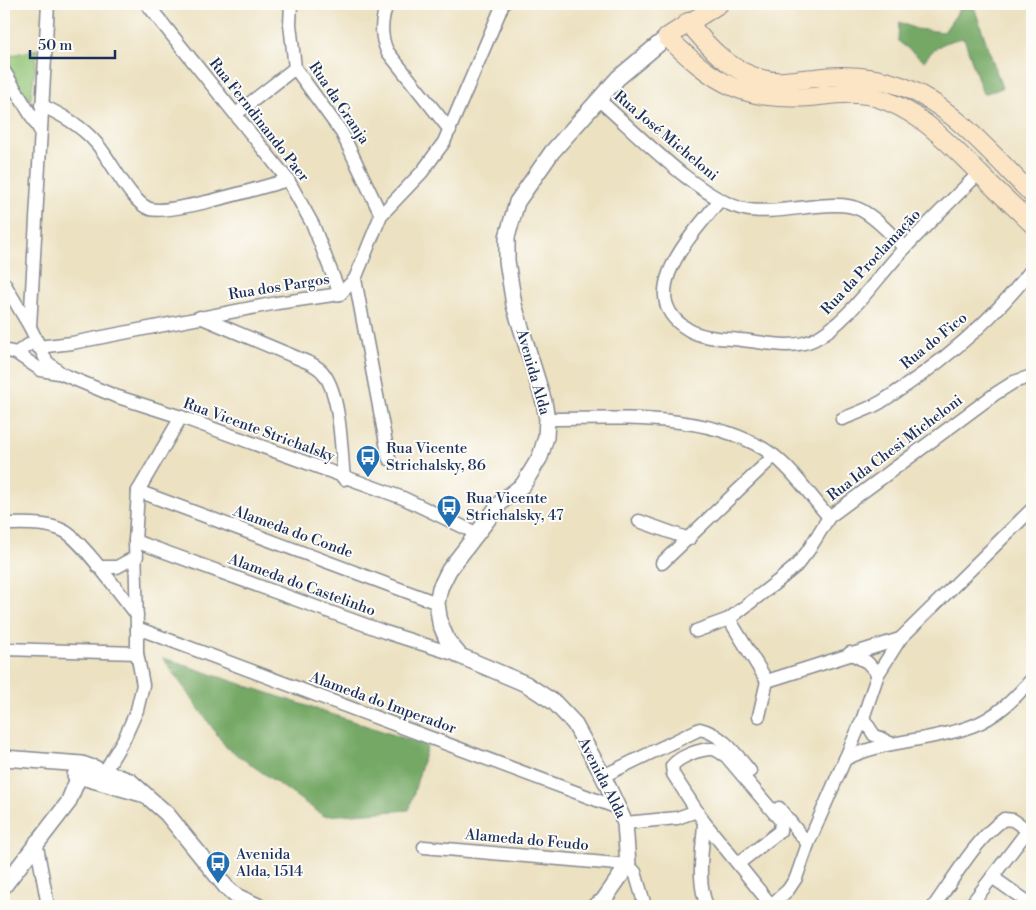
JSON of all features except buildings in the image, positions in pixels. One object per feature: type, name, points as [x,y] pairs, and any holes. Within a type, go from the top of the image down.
[{"type":"main road","name":"Avenida Alda","points":[[667,37],[719,4]]},
{"type":"main road","points":[[688,22],[716,54],[738,69],[762,80],[786,82],[848,75],[876,79],[902,87],[928,99],[952,117],[1032,194]]},
{"type":"main road","points":[[667,37],[712,76],[735,89],[762,97],[786,98],[848,93],[874,97],[904,109],[943,136],[1032,224]]},
{"type":"street","points":[[30,326],[48,4]]},
{"type":"street","name":"Rua Ferndinando Paer","points":[[147,4],[288,180],[313,225],[340,294]]},
{"type":"street","name":"Rua da Granja","points":[[291,4],[290,24],[295,68],[342,133],[381,216]]},
{"type":"street","points":[[387,4],[381,28],[387,51],[450,130]]},
{"type":"street","name":"Rua dos Pargos","points":[[37,343],[72,343],[200,317],[340,294],[355,279],[381,216],[434,157],[450,130],[503,4]]},
{"type":"street","name":"Avenida Alda","points":[[628,865],[625,823],[603,776],[574,723],[555,703],[526,684],[460,656],[443,631],[437,603],[440,588],[449,570],[502,501],[523,485],[532,472],[543,448],[548,419],[536,373],[514,305],[507,261],[507,237],[513,211],[522,192],[552,152],[633,64],[667,37]]},
{"type":"street","points":[[236,114],[295,68]]},
{"type":"street","points":[[4,72],[40,130]]},
{"type":"street","name":"Rua José Micheloni","points":[[599,100],[698,186],[719,201],[745,210],[773,212],[826,205],[860,209],[880,224],[904,248]]},
{"type":"street","points":[[41,105],[63,116],[86,133],[136,199],[151,209],[172,210],[288,180]]},
{"type":"street","name":"Rua da Proclamação","points":[[719,201],[676,258],[666,281],[665,302],[674,318],[690,331],[712,337],[798,345],[812,340],[842,319],[904,248],[979,173]]},
{"type":"street","name":"Rua do Fico","points":[[842,420],[880,402],[950,351],[1007,298],[1032,269]]},
{"type":"street","points":[[355,279],[389,459]]},
{"type":"street","points":[[4,283],[30,326]]},
{"type":"street","points":[[200,317],[312,364],[323,371],[330,382],[334,400],[344,479]]},
{"type":"street","name":"Rua Vicente Strichalsky","points":[[30,326],[47,362],[62,374],[115,396],[181,417],[344,479],[403,498],[478,534]]},
{"type":"street","points":[[16,353],[37,343]]},
{"type":"street","points":[[4,350],[16,353],[42,370],[62,374]]},
{"type":"street","name":"Rua Ida Chesi Micheloni","points":[[696,631],[728,619],[796,566],[808,551],[829,517],[995,394],[1014,382],[1032,376]]},
{"type":"street","points":[[4,886],[36,841],[68,803],[100,774],[125,737],[137,710],[143,685],[138,653],[137,622],[137,556],[135,541],[138,491],[181,417]]},
{"type":"street","points":[[548,419],[671,421],[727,434],[758,446],[774,456],[829,517]]},
{"type":"street","points":[[662,563],[774,456]]},
{"type":"street","name":"Alameda do Conde","points":[[138,491],[437,603]]},
{"type":"street","points":[[739,863],[780,831],[781,821],[726,756],[714,749],[699,751],[676,762],[672,766],[673,774],[701,816],[739,863],[770,906],[788,890],[796,878],[808,844],[863,718],[878,674],[900,639],[1032,509]]},
{"type":"street","points":[[639,522],[689,539]]},
{"type":"street","points":[[4,524],[44,525],[65,532],[78,542],[137,622]]},
{"type":"street","name":"Alameda do Castelinho","points":[[135,541],[385,632],[460,656]]},
{"type":"street","points":[[98,568],[118,567],[137,556]]},
{"type":"street","points":[[728,619],[768,681],[759,716]]},
{"type":"street","name":"Alameda do Imperador","points":[[137,622],[618,808]]},
{"type":"street","points":[[768,681],[850,653],[900,639]]},
{"type":"street","points":[[4,649],[138,653]]},
{"type":"street","points":[[850,653],[867,662],[878,674]]},
{"type":"street","points":[[845,759],[865,749],[973,726],[994,715],[1011,702],[1032,679]]},
{"type":"street","points":[[863,718],[874,735],[890,743]]},
{"type":"street","points":[[603,776],[700,728],[710,731],[732,750],[808,844]]},
{"type":"street","points":[[4,758],[54,764],[66,762],[100,774],[130,781],[167,814],[226,888],[236,896],[258,906]]},
{"type":"street","points":[[54,764],[79,776],[100,774]]},
{"type":"street","points":[[68,803],[79,776]]},
{"type":"street","points":[[625,823],[701,816]]},
{"type":"street","points":[[701,816],[701,880],[703,896],[707,906]]},
{"type":"street","points":[[934,906],[970,855],[996,824],[1004,819],[1013,820],[1031,830],[970,906]]},
{"type":"street","points":[[36,841],[48,906]]},
{"type":"street","name":"Alameda do Feudo","points":[[424,847],[628,865]]},
{"type":"street","points":[[595,906],[603,902],[628,865],[635,872],[645,906]]},
{"type":"street","points":[[992,877],[1032,905]]},
{"type":"green space","points":[[956,4],[973,4],[1002,88],[983,94],[964,38],[941,45],[932,51],[924,61],[898,41],[899,22],[916,29],[944,32],[960,9]]},
{"type":"green space","points":[[38,49],[30,102],[4,63],[4,57]]},
{"type":"green space","points":[[163,658],[427,746],[409,810],[324,816],[226,747]]},
{"type":"place","name":"Rua Vicente Strichalsky, 86","points":[[368,478]]},
{"type":"place","name":"Rua Vicente Strichalsky, 47","points":[[449,528]]},
{"type":"place","name":"Avenida Alda, 1514","points":[[218,884]]}]
